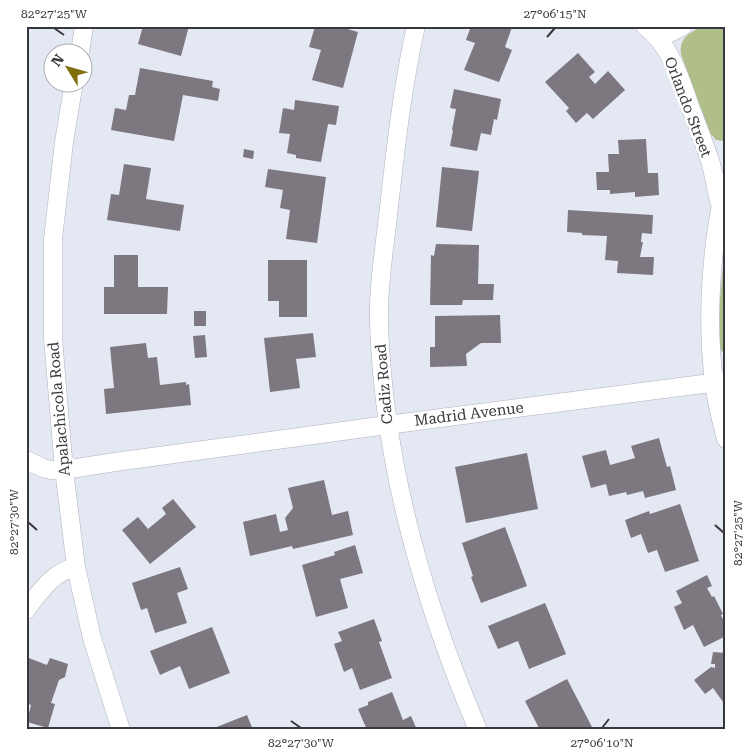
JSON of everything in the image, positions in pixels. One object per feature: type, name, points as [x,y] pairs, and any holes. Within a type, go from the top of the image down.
[{"type":"street","points":[[82,42],[84,26]]},
{"type":"street","name":"Cadiz Road","points":[[416,26],[395,156],[382,271],[379,320],[382,374],[387,425],[409,528],[428,596],[447,652],[478,730]]},
{"type":"street","name":"Orlando Street","points":[[645,26],[666,49],[673,62],[711,165],[720,207]]},
{"type":"street","name":"Orlando Street","points":[[658,39],[683,26]]},
{"type":"street","name":"Apalachicola Road","points":[[72,92],[52,239],[53,338],[64,470],[76,567],[92,638],[121,730]]},
{"type":"street","points":[[726,181],[720,207],[711,291],[711,336],[720,382],[726,439]]},
{"type":"street","name":"Madrid Avenue","points":[[26,460],[43,468],[64,470],[124,460],[720,382]]},
{"type":"street","points":[[26,610],[47,582],[68,568],[76,567]]},
{"type":"green space","points":[[703,26],[726,26],[726,139],[723,141],[716,140],[710,133],[681,54],[682,43],[686,36]]},
{"type":"green space","points":[[726,236],[726,356],[721,350],[719,343],[719,309]]},
{"type":"building","points":[[143,26],[189,26],[181,56],[138,44]]},
{"type":"building","points":[[315,26],[337,26],[358,32],[343,88],[312,80],[321,50],[309,47]]},
{"type":"building","points":[[471,26],[512,27],[505,47],[512,50],[499,82],[464,70],[475,43],[466,40]]},
{"type":"building","points":[[578,53],[595,72],[589,77],[595,84],[608,71],[625,90],[593,119],[587,113],[576,123],[566,111],[569,108],[545,82]]},
{"type":"building","points":[[140,68],[213,81],[212,87],[220,89],[218,101],[183,95],[174,141],[111,130],[115,108],[126,110],[129,95],[135,95]]},
{"type":"building","points":[[454,89],[501,99],[497,120],[494,119],[491,135],[481,133],[477,151],[450,146],[456,109],[450,108]]},
{"type":"building","points":[[295,100],[339,106],[336,125],[328,124],[321,162],[296,158],[296,155],[287,153],[290,134],[279,133],[283,108],[294,110]]},
{"type":"building","points":[[646,139],[648,173],[658,173],[659,195],[635,197],[635,192],[610,194],[610,190],[597,190],[596,172],[609,172],[608,154],[619,154],[618,140]]},
{"type":"building","points":[[244,149],[254,151],[253,159],[243,157]]},
{"type":"building","points":[[124,164],[151,168],[146,199],[184,205],[180,231],[107,220],[111,194],[119,195]]},
{"type":"building","points":[[442,167],[479,171],[472,231],[436,227]]},
{"type":"building","points":[[268,169],[326,177],[317,243],[286,239],[290,210],[280,208],[283,190],[265,187]]},
{"type":"building","points":[[568,210],[653,215],[652,234],[642,233],[641,242],[643,242],[640,257],[654,257],[653,275],[617,273],[618,261],[605,260],[607,236],[567,232]]},
{"type":"building","points":[[436,244],[479,245],[478,284],[494,284],[493,300],[463,300],[462,305],[430,305],[431,255],[434,256]]},
{"type":"building","points":[[114,255],[138,255],[138,287],[168,287],[167,314],[104,314],[104,287],[114,287]]},
{"type":"building","points":[[268,260],[307,260],[307,317],[279,317],[279,301],[268,301]]},
{"type":"building","points":[[194,311],[206,311],[206,326],[194,326]]},
{"type":"building","points":[[500,315],[501,343],[481,343],[466,354],[467,366],[430,367],[430,347],[435,347],[435,316]]},
{"type":"building","points":[[313,333],[316,357],[296,359],[300,388],[270,392],[264,338]]},
{"type":"building","points":[[205,335],[207,357],[195,358],[193,336]]},
{"type":"building","points":[[146,343],[148,358],[157,357],[160,385],[186,382],[186,385],[189,384],[191,405],[106,414],[104,389],[114,388],[110,347]]},
{"type":"building","points":[[659,438],[667,467],[670,466],[676,490],[645,498],[643,491],[627,495],[626,492],[609,496],[606,484],[591,488],[582,456],[606,450],[610,465],[635,458],[631,446]]},
{"type":"building","points":[[527,453],[538,509],[466,523],[455,467]]},
{"type":"building","points":[[324,480],[332,515],[348,511],[353,535],[293,549],[292,546],[250,556],[243,522],[276,514],[280,532],[288,530],[285,518],[293,508],[288,488]]},
{"type":"building","points":[[173,499],[196,527],[150,564],[122,530],[138,517],[148,529],[166,514],[162,508]]},
{"type":"building","points":[[680,504],[699,561],[665,572],[657,550],[648,553],[641,534],[631,538],[625,520],[649,511],[650,514]]},
{"type":"building","points":[[505,527],[527,586],[481,603],[471,577],[473,576],[462,543]]},
{"type":"building","points":[[355,545],[363,573],[340,579],[348,608],[316,617],[302,565],[335,555],[334,552]]},
{"type":"building","points":[[180,567],[188,589],[177,593],[187,623],[155,633],[147,608],[141,610],[132,583]]},
{"type":"building","points":[[707,575],[712,586],[707,588],[712,597],[714,596],[723,614],[721,615],[726,626],[726,636],[704,647],[693,625],[684,630],[674,607],[682,603],[676,591]]},
{"type":"building","points":[[545,603],[566,654],[529,669],[518,641],[498,649],[488,626]]},
{"type":"building","points":[[374,619],[382,641],[379,642],[392,678],[360,690],[352,668],[344,672],[334,644],[342,641],[338,632]]},
{"type":"building","points":[[212,627],[230,673],[189,689],[180,666],[160,675],[150,651]]},
{"type":"building","points":[[713,652],[726,653],[726,706],[713,688],[705,694],[694,680],[711,667],[715,668],[715,664],[711,664]]},
{"type":"building","points":[[26,657],[47,665],[50,658],[68,664],[65,677],[59,680],[51,703],[55,704],[48,728],[27,722],[31,705],[26,703]]},
{"type":"building","points":[[567,679],[592,727],[587,730],[535,730],[539,728],[525,701]]},
{"type":"building","points":[[392,692],[403,720],[411,716],[417,730],[367,730],[358,709],[368,705],[368,702]]},
{"type":"building","points":[[247,715],[253,730],[209,730]]}]
